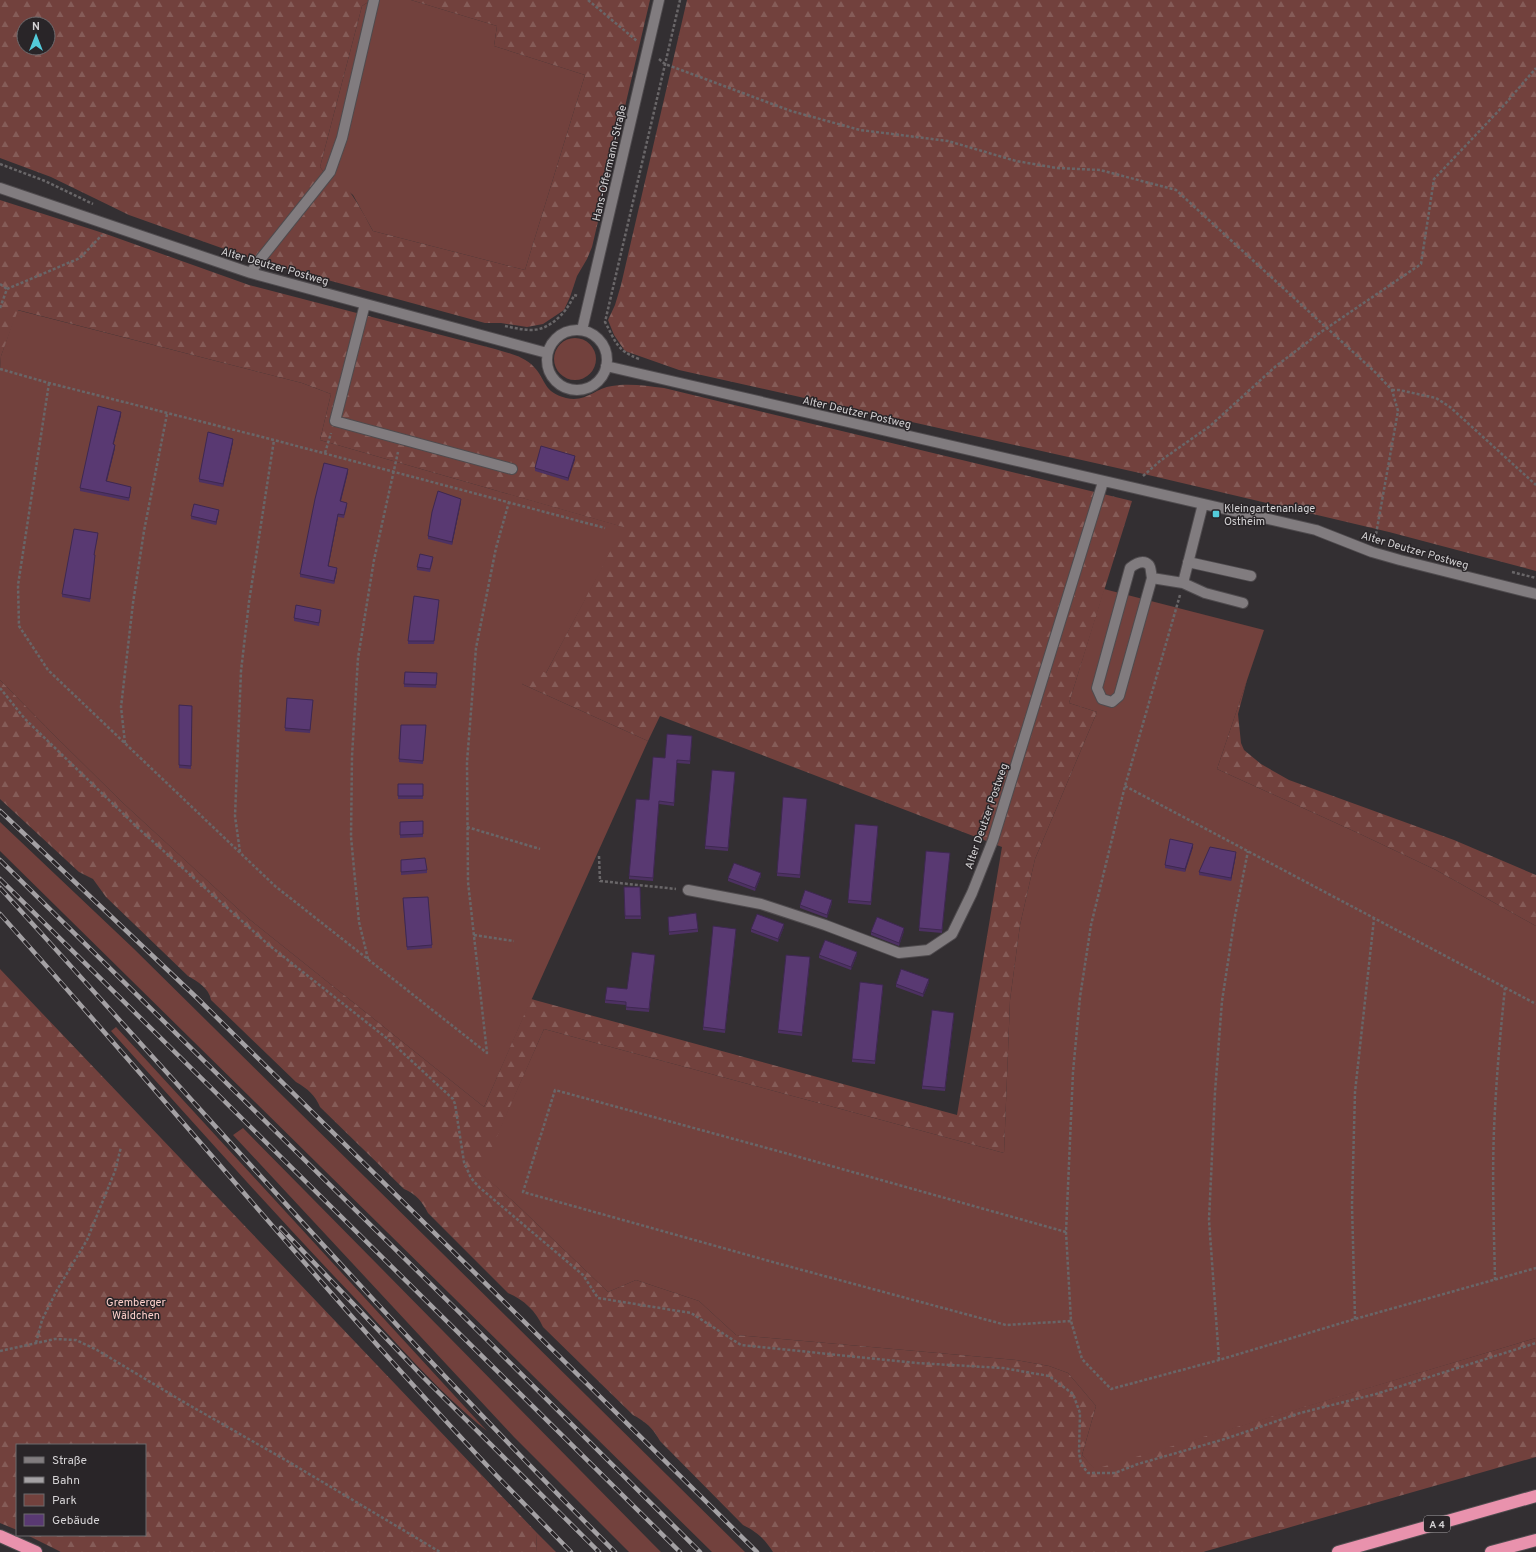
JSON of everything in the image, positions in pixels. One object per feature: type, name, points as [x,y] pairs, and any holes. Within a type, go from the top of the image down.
[{"type":"highway","name":"A 4","points":[[1338,1552],[1536,1496]]},
{"type":"highway","points":[[0,1536],[36,1552]]},
{"type":"highway","points":[[1491,1552],[1536,1540]]},
{"type":"street","points":[[251,273],[330,172],[342,138],[374,0]]},
{"type":"street","name":"Hans-Offermann-Straße","points":[[582,330],[659,0]]},
{"type":"street","name":"Alter Deutzer Postweg","points":[[0,188],[251,273],[547,353]]},
{"type":"street","points":[[365,304],[335,421],[512,469]]},
{"type":"street","points":[[571,330],[582,330],[593,335],[602,344],[606,354],[606,366],[601,377],[593,385],[582,389],[570,389],[559,384],[551,376],[547,365],[547,353],[552,343],[560,335],[571,330]]},
{"type":"street","name":"Alter Deutzer Postweg","points":[[606,366],[1316,530],[1386,556],[1536,594]]},
{"type":"street","name":"Alter Deutzer Postweg","points":[[688,890],[761,904],[825,925],[899,953],[928,950],[952,934],[972,893],[993,840],[1103,482]]},
{"type":"street","points":[[1182,583],[1203,504]]},
{"type":"street","points":[[1141,562],[1148,564],[1150,566],[1152,578],[1119,696],[1112,702],[1102,699],[1096,688],[1130,568],[1135,563],[1141,562]]},
{"type":"street","points":[[1188,562],[1251,576]]},
{"type":"street","points":[[1152,578],[1182,583],[1205,593],[1243,603]]},
{"type":"path","points":[[588,0],[665,64],[791,111],[860,130],[948,141],[1016,161],[1057,168],[1100,170],[1176,190],[1327,328],[1392,390],[1398,411],[1375,539]]},
{"type":"path","points":[[609,304],[680,0]]},
{"type":"path","points":[[1142,476],[1160,461],[1210,426],[1276,366],[1327,328],[1421,264],[1434,179],[1506,103],[1536,68]]},
{"type":"path","points":[[0,164],[45,181],[99,207]]},
{"type":"path","points":[[0,308],[7,289],[80,258],[101,236],[107,224]]},
{"type":"path","points":[[0,284],[7,289]]},
{"type":"path","points":[[502,326],[534,330],[545,326],[563,314],[570,305],[574,295],[590,300]]},
{"type":"path","points":[[0,369],[167,414],[325,453],[605,528]]},
{"type":"path","points":[[49,383],[18,585],[18,626],[48,670],[275,886],[487,1053],[468,882],[467,762],[476,648],[496,548],[508,502]]},
{"type":"path","points":[[1392,390],[1419,394],[1436,398],[1441,401],[1450,407],[1536,485]]},
{"type":"path","points":[[125,743],[122,707],[132,610],[144,531],[167,414]]},
{"type":"path","points":[[325,453],[335,421]]},
{"type":"path","points":[[368,960],[359,922],[351,837],[352,756],[358,658],[374,560],[392,472],[401,439]]},
{"type":"path","points":[[240,853],[235,816],[241,671],[249,602],[274,440]]},
{"type":"path","points":[[1182,583],[1125,786],[1091,925],[1080,997],[1073,1072],[1066,1232],[1071,1321],[1082,1359],[1111,1389],[1219,1360],[1355,1319],[1536,1268]]},
{"type":"path","points":[[0,688],[25,719],[139,829],[270,946],[389,1040],[453,1099],[464,1162],[471,1178],[479,1187],[583,1275],[598,1298],[691,1313],[741,1345],[916,1363],[1003,1368],[1049,1376],[1073,1394],[1080,1413],[1078,1453],[1081,1464],[1088,1473],[1115,1473],[1138,1464],[1225,1439],[1300,1413],[1376,1394],[1536,1343]]},
{"type":"path","points":[[1125,786],[1536,1004]]},
{"type":"path","points":[[467,827],[540,849]]},
{"type":"path","points":[[1219,1360],[1209,1220],[1215,1092],[1222,1001],[1235,916],[1248,851]]},
{"type":"path","points":[[599,856],[600,881],[688,890]]},
{"type":"path","points":[[1355,1319],[1352,1205],[1355,1092],[1374,919]]},
{"type":"path","points":[[474,935],[514,941]]},
{"type":"path","points":[[1495,1280],[1493,1206],[1494,1132],[1498,1060],[1505,988]]},
{"type":"path","points":[[1066,1232],[555,1090],[523,1192],[1006,1325],[1071,1321]]},
{"type":"path","points":[[36,1343],[45,1314],[57,1290],[87,1240],[115,1171],[121,1147]]},
{"type":"path","points":[[0,1351],[55,1339],[76,1340],[97,1350],[182,1402],[296,1466],[440,1552]]},
{"type":"green space","points":[[0,0],[371,0],[362,6],[320,167],[323,171],[331,174],[346,187],[359,205],[373,231],[525,270],[585,75],[494,46],[497,26],[411,0],[650,0],[592,247],[577,276],[564,310],[543,324],[527,327],[501,323],[485,323],[258,261],[129,215],[51,177],[0,158]]},
{"type":"green space","points":[[371,0],[411,0],[497,26],[494,46],[585,75],[525,270],[373,231],[353,195],[320,167],[362,6]]},
{"type":"green space","points":[[687,0],[1536,0],[1536,571],[1389,532],[1144,474],[679,370],[625,351],[614,335],[608,320],[615,305],[621,285]]},
{"type":"green space","points":[[0,200],[106,234],[249,285],[510,354],[530,363],[538,372],[546,386],[553,393],[566,398],[579,399],[600,389],[618,385],[638,385],[664,388],[1132,501],[1069,703],[1097,712],[1035,859],[1020,925],[1010,1000],[1004,1153],[544,1029],[481,1173],[514,1202],[608,1292],[636,1280],[699,1301],[736,1335],[1016,1360],[1049,1366],[1068,1373],[1096,1406],[1082,1455],[1095,1469],[1536,1338],[1536,1457],[1203,1552],[773,1552],[767,1543],[757,1533],[743,1525],[660,1441],[655,1432],[649,1426],[633,1415],[543,1327],[537,1316],[529,1307],[508,1293],[428,1213],[418,1198],[404,1189],[320,1107],[311,1093],[296,1082],[211,1000],[208,992],[202,986],[188,976],[106,897],[93,879],[79,872],[0,799],[0,680],[123,803],[249,919],[484,1107],[531,999],[957,1115],[1002,847],[660,716],[648,741],[522,684],[532,667],[546,673],[623,527],[320,440],[331,394],[302,383],[18,310],[1,356],[0,370]]},
{"type":"green space","points":[[17,310],[302,383],[331,394],[320,440],[624,527],[546,673],[522,684],[648,741],[484,1107],[249,919],[123,803],[0,680],[0,370],[1,356]]},
{"type":"green space","points":[[575,338],[590,344],[596,359],[590,374],[575,380],[560,374],[554,359],[560,344]]},
{"type":"green space","points":[[1104,589],[1264,630],[1217,769],[1436,870],[1536,926],[1536,1338],[1095,1470],[1082,1455],[1096,1406],[1068,1373],[1049,1366],[1016,1360],[736,1335],[699,1301],[636,1280],[608,1292],[514,1202],[480,1173],[544,1029],[1004,1153],[1010,1000],[1020,925],[1035,859],[1097,712],[1069,703]]},
{"type":"green space","points":[[1247,680],[1238,714],[1241,743],[1244,750],[1261,764],[1289,780],[1454,840],[1536,875],[1536,926],[1436,870],[1217,769]]},
{"type":"green space","points":[[0,822],[133,948],[745,1552],[712,1552],[0,851]]},
{"type":"green space","name":"Gremberger Wäldchen","points":[[0,969],[537,1533],[536,1552],[61,1552],[29,1536],[146,1536],[146,1444],[16,1444],[16,1530],[0,1523]]},
{"type":"green space","points":[[116,1027],[487,1431],[469,1416],[417,1365],[260,1196],[111,1031]]},
{"type":"green space","points":[[243,1128],[661,1552],[629,1552],[514,1437],[233,1135]]},
{"type":"green space","points":[[537,1533],[556,1552],[536,1552]]},
{"type":"building","points":[[98,406],[121,412],[106,481],[131,487],[129,498],[80,488]]},
{"type":"building","points":[[208,432],[233,439],[223,484],[199,479]]},
{"type":"building","points":[[541,446],[575,456],[568,478],[535,468]]},
{"type":"building","points":[[324,463],[348,469],[340,501],[347,503],[344,515],[338,514],[328,566],[337,568],[334,581],[300,574]]},
{"type":"building","points":[[438,491],[461,499],[452,542],[428,536],[432,512]]},
{"type":"building","points":[[194,504],[219,510],[216,522],[191,516]]},
{"type":"building","points":[[74,529],[98,533],[94,555],[90,599],[62,594]]},
{"type":"building","points":[[420,554],[433,557],[430,569],[417,567]]},
{"type":"building","points":[[414,596],[439,600],[434,641],[408,641]]},
{"type":"building","points":[[296,605],[321,610],[319,623],[294,618]]},
{"type":"building","points":[[405,672],[437,673],[436,685],[404,684]]},
{"type":"building","points":[[287,698],[313,700],[310,730],[285,728]]},
{"type":"building","points":[[179,705],[192,706],[191,766],[179,765]]},
{"type":"building","points":[[401,725],[426,725],[423,761],[399,759]]},
{"type":"building","points":[[667,734],[692,736],[690,761],[677,760],[674,803],[659,801],[653,878],[629,876],[636,799],[649,800],[653,757],[665,758]]},
{"type":"building","points":[[712,770],[735,772],[728,848],[705,846]]},
{"type":"building","points":[[398,784],[423,784],[423,796],[398,796]]},
{"type":"building","points":[[783,797],[807,799],[800,875],[777,873]]},
{"type":"building","points":[[423,821],[423,834],[400,835],[400,822]]},
{"type":"building","points":[[855,824],[878,826],[871,902],[848,900]]},
{"type":"building","points":[[1170,839],[1193,844],[1185,869],[1165,865]]},
{"type":"building","points":[[1210,847],[1236,852],[1231,878],[1199,872]]},
{"type":"building","points":[[926,851],[950,853],[942,930],[919,928]]},
{"type":"building","points":[[425,858],[427,870],[401,872],[401,860]]},
{"type":"building","points":[[734,863],[761,873],[755,888],[728,878]]},
{"type":"building","points":[[624,887],[640,887],[641,916],[625,916]]},
{"type":"building","points":[[805,890],[832,900],[827,915],[800,905]]},
{"type":"building","points":[[428,897],[432,945],[407,947],[403,898]]},
{"type":"building","points":[[696,913],[698,929],[669,932],[668,917]]},
{"type":"building","points":[[757,914],[784,924],[778,939],[751,929]]},
{"type":"building","points":[[877,917],[904,928],[899,943],[871,932]]},
{"type":"building","points":[[713,926],[736,929],[725,1030],[703,1027]]},
{"type":"building","points":[[825,940],[857,952],[851,967],[819,955]]},
{"type":"building","points":[[632,952],[655,955],[649,1009],[626,1007],[626,1002],[605,1000],[607,987],[627,989]]},
{"type":"building","points":[[786,955],[810,957],[802,1033],[778,1030]]},
{"type":"building","points":[[901,969],[929,979],[923,994],[896,984]]},
{"type":"building","points":[[860,982],[883,985],[875,1061],[852,1059]]},
{"type":"building","points":[[932,1010],[954,1013],[945,1088],[922,1086]]},
{"type":"railway","points":[[0,811],[196,997],[757,1552]]},
{"type":"railway","points":[[0,860],[463,1316],[700,1552]]},
{"type":"railway","points":[[0,879],[680,1552]]},
{"type":"railway","points":[[0,888],[380,1307],[615,1552]]},
{"type":"railway","points":[[0,914],[370,1337],[496,1475],[571,1552]]},
{"type":"railway","points":[[281,1228],[424,1378],[599,1552]]},
{"type":"place","name":"Kleingartenanlage Ostheim","points":[[1216,514]]}]
